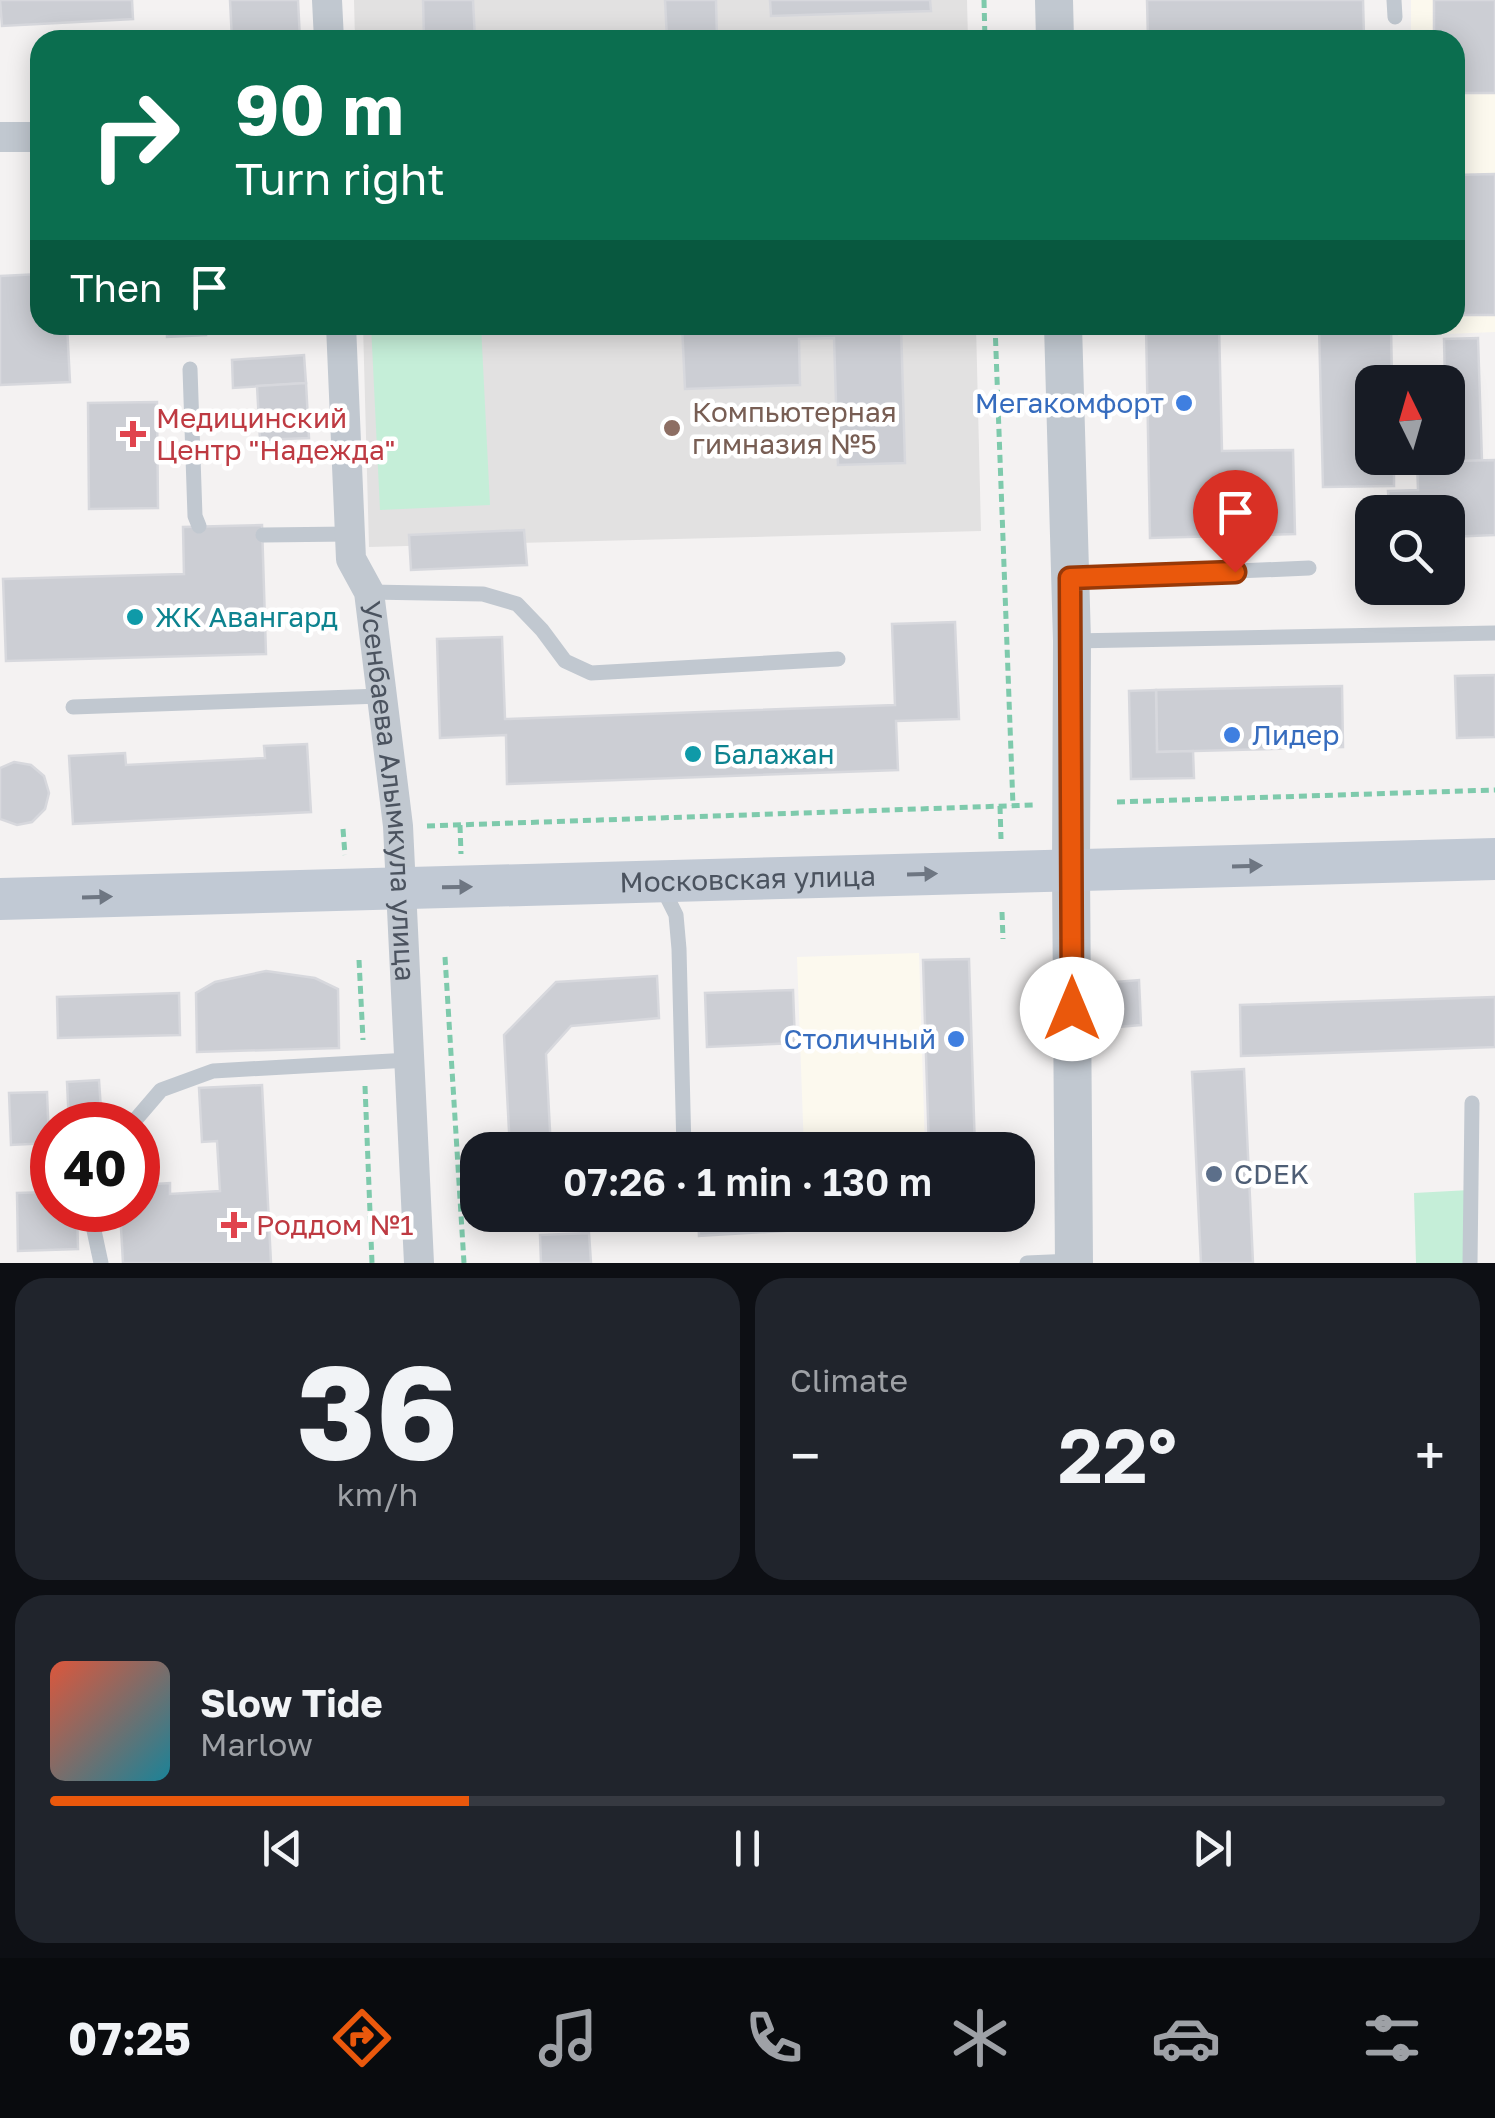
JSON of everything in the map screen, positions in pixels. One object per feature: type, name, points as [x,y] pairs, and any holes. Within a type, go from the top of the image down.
[{"type":"main road","name":"Московская улица","points":[[0,899],[1495,860]]},
{"type":"street","points":[[327,0],[328,30]]},
{"type":"street","points":[[1054,0],[1055,30]]},
{"type":"street","points":[[0,137],[30,137]]},
{"type":"street","name":"Усенбаева Алымкула улица","points":[[341,335],[351,559],[369,592],[398,826],[420,1263]]},
{"type":"street","points":[[1063,335],[1072,640],[1074,1262]]},
{"type":"lane","points":[[190,369],[195,516],[200,526]]},
{"type":"lane","points":[[263,535],[350,534]]},
{"type":"lane","points":[[1070,578],[1309,568]]},
{"type":"lane","points":[[369,592],[483,594],[517,604],[565,660],[591,673],[838,658]]},
{"type":"lane","points":[[1072,640],[1495,634]]},
{"type":"lane","points":[[73,707],[381,696]]},
{"type":"lane","points":[[659,881],[676,915],[684,1132]]},
{"type":"lane","points":[[150,1102],[160,1090],[213,1071],[409,1060]]},
{"type":"lane","points":[[1470,1263],[1472,1103]]},
{"type":"lane","points":[[94,1232],[101,1263]]},
{"type":"lane","points":[[1027,1263],[1074,1262]]},
{"type":"path","points":[[984,0],[985,30]]},
{"type":"path","points":[[995,335],[1012,806]]},
{"type":"path","points":[[1117,802],[1495,790]]},
{"type":"path","points":[[427,826],[1034,805]]},
{"type":"path","points":[[1000,806],[1001,842]]},
{"type":"path","points":[[460,824],[462,857]]},
{"type":"path","points":[[344,828],[345,868]]},
{"type":"path","points":[[1002,912],[1002,939]]},
{"type":"path","points":[[444,957],[464,1263]]},
{"type":"path","points":[[360,960],[372,1263]]},
{"type":"shaded area","points":[[354,0],[967,0],[968,30],[355,30]]},
{"type":"shaded area","points":[[1411,0],[1495,0],[1495,332],[1465,333],[1465,30],[1411,30]]},
{"type":"shaded area","name":"Компьютерная гимназия №5","points":[[363,335],[976,335],[981,531],[369,547]]},
{"type":"shaded area","points":[[919,953],[924,1132],[803,1132],[797,957]]},
{"type":"green space","points":[[371,335],[482,335],[490,505],[380,510]]},
{"type":"green space","points":[[1470,1190],[1473,1263],[1416,1263],[1414,1193]]},
{"type":"building","points":[[0,0],[132,0],[133,19],[2,26]]},
{"type":"building","points":[[230,0],[298,0],[300,30],[232,30]]},
{"type":"building","points":[[423,0],[473,0],[474,30],[424,30]]},
{"type":"building","points":[[665,0],[716,0],[717,30],[667,30]]},
{"type":"building","points":[[770,0],[930,0],[931,11],[771,16]]},
{"type":"building","points":[[1147,0],[1363,0],[1364,30],[1148,30]]},
{"type":"building","points":[[1434,0],[1495,0],[1495,93],[1465,93],[1465,30],[1434,30]]},
{"type":"building","points":[[1495,174],[1495,315],[1465,315],[1465,175]]},
{"type":"building","points":[[30,274],[30,335],[68,335],[70,382],[0,385],[0,276]]},
{"type":"building","points":[[682,335],[901,335],[905,463],[838,465],[834,338],[799,339],[800,385],[685,389]]},
{"type":"building","name":"Мегакомфорт","points":[[1146,335],[1219,335],[1222,451],[1293,450],[1295,534],[1150,538]]},
{"type":"building","points":[[1319,335],[1391,335],[1392,365],[1355,365],[1355,475],[1394,475],[1394,486],[1323,487]]},
{"type":"building","points":[[1478,338],[1482,461],[1465,461],[1465,365],[1445,365],[1444,339]]},
{"type":"building","points":[[304,355],[306,383],[233,388],[232,360]]},
{"type":"building","points":[[306,383],[309,438],[260,440],[257,386]]},
{"type":"building","points":[[157,402],[158,508],[89,509],[88,403]]},
{"type":"building","points":[[1495,460],[1495,535],[1465,536],[1465,495],[1388,495],[1388,491],[1418,490],[1417,475],[1465,475],[1465,461]]},
{"type":"building","name":"ЖК Авангард","points":[[262,525],[266,654],[6,661],[3,579],[184,574],[183,527]]},
{"type":"building","points":[[524,530],[527,565],[411,570],[409,535]]},
{"type":"building","points":[[955,622],[959,719],[896,721],[898,770],[507,784],[506,735],[440,738],[437,639],[502,637],[505,719],[895,705],[892,624]]},
{"type":"building","points":[[1495,675],[1495,737],[1457,738],[1455,676]]},
{"type":"building","points":[[1342,686],[1343,747],[1157,752],[1156,690]]},
{"type":"building","points":[[1156,690],[1157,752],[1193,751],[1194,778],[1131,779],[1129,691]]},
{"type":"building","points":[[307,744],[311,812],[73,824],[69,756],[125,753],[126,765],[265,758],[264,746]]},
{"type":"building","points":[[14,762],[31,765],[44,776],[49,793],[45,809],[32,822],[17,825],[0,819],[0,768]]},
{"type":"building","points":[[969,959],[974,1132],[928,1132],[923,960]]},
{"type":"building","points":[[266,971],[315,978],[338,989],[339,1048],[197,1052],[196,993],[215,982]]},
{"type":"building","points":[[657,976],[659,1018],[571,1026],[546,1054],[550,1132],[509,1132],[504,1035],[556,982]]},
{"type":"building","points":[[1139,980],[1141,1025],[1106,1028],[1103,983]]},
{"type":"building","points":[[793,990],[795,1043],[707,1047],[705,993]]},
{"type":"building","points":[[179,993],[180,1035],[58,1038],[57,997]]},
{"type":"building","points":[[1495,997],[1495,1047],[1241,1056],[1240,1005]]},
{"type":"building","points":[[1244,1069],[1253,1263],[1201,1263],[1192,1072]]},
{"type":"building","points":[[99,1080],[100,1102],[68,1102],[67,1082]]},
{"type":"building","points":[[262,1085],[271,1263],[123,1263],[121,1232],[160,1232],[160,1184],[170,1183],[170,1194],[220,1191],[217,1141],[202,1142],[199,1088]]},
{"type":"building","points":[[47,1092],[47,1102],[30,1102],[30,1144],[11,1145],[9,1093]]},
{"type":"building","points":[[17,1193],[30,1193],[30,1232],[78,1232],[78,1249],[18,1251]]},
{"type":"building","points":[[699,1232],[766,1232],[699,1236]]},
{"type":"building","points":[[589,1233],[591,1263],[541,1263],[540,1235]]},
{"type":"place","name":"Мегакомфорт","points":[[1184,403]]},
{"type":"place","name":"Компьютерная гимназия №5","points":[[672,428]]},
{"type":"place","name":"Медицинский Центр \"Надежда\"","points":[[133,434]]},
{"type":"place","name":"ЖК Авангард","points":[[135,617]]},
{"type":"place","name":"Лидер","points":[[1232,735]]},
{"type":"place","name":"Балажан","points":[[693,754]]},
{"type":"place","name":"Столичный","points":[[956,1039]]},
{"type":"place","name":"CDEK","points":[[1214,1174]]},
{"type":"place","name":"Роддом №1","points":[[234,1225]]},
{"type":"route","points":[[1072,1009],[1070,578],[1235,572]]}]
